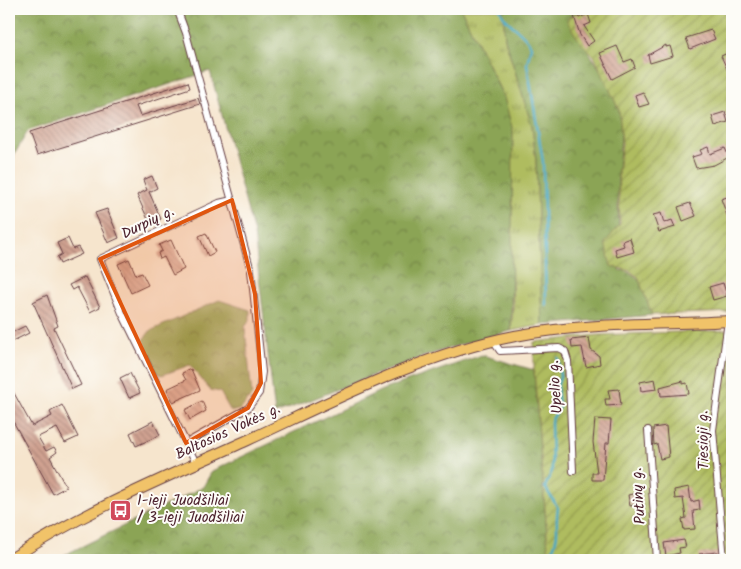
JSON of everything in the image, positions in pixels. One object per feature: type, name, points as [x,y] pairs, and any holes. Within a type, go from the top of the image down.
[{"type":"main road","name":"Baltosios Vokės g.","points":[[9,560],[77,520],[347,394],[468,348],[493,341],[574,328],[730,321]]},
{"type":"street","points":[[177,9],[186,33],[254,286],[259,332],[261,383],[259,393],[248,408],[186,443]]},
{"type":"street","name":"Durpių g.","points":[[196,464],[122,313],[100,259],[219,203],[232,200]]},
{"type":"street","name":"Tiesioji g.","points":[[724,560],[713,430],[730,321]]},
{"type":"street","name":"Upelio g.","points":[[493,341],[500,351],[559,348],[565,351],[568,361],[573,471]]},
{"type":"street","name":"Putinų g.","points":[[648,430],[657,560]]},
{"type":"highlighted area","points":[[232,200],[255,294],[261,383],[248,408],[186,443],[100,259]]},
{"type":"green space","points":[[9,9],[461,9],[504,98],[513,131],[511,331],[421,358],[275,414],[254,234],[210,71],[28,131],[14,155],[9,212]]},
{"type":"green space","points":[[461,9],[503,9],[505,39],[532,126],[536,161],[542,325],[511,331],[513,305],[504,98]]},
{"type":"green space","points":[[503,9],[582,9],[568,18],[603,74],[619,110],[621,134],[618,183],[619,270],[634,275],[638,280],[645,292],[652,315],[542,325],[536,161],[532,126],[505,39]]},
{"type":"green space","points":[[582,9],[732,9],[732,312],[652,315],[638,277],[630,271],[611,266],[605,243],[620,224],[618,170],[622,144],[619,110],[594,56],[580,42],[567,21],[568,18]]},
{"type":"green space","points":[[219,300],[250,310],[250,320],[245,327],[252,395],[241,409],[231,412],[220,392],[210,390],[190,365],[162,375],[155,371],[144,339],[150,331]]},
{"type":"green space","points":[[732,330],[732,560],[549,560],[534,370],[534,342],[599,335]]},
{"type":"green space","points":[[482,355],[534,370],[549,560],[54,560],[203,487],[212,471],[382,390]]},
{"type":"building","points":[[576,14],[579,18],[588,14],[591,23],[584,26],[594,41],[587,46],[580,35],[574,16]]},
{"type":"building","points":[[711,30],[715,39],[690,49],[686,38]]},
{"type":"building","points":[[666,45],[666,47],[670,46],[673,56],[650,63],[648,55]]},
{"type":"building","points":[[617,46],[624,62],[632,59],[635,67],[612,79],[600,53]]},
{"type":"building","points":[[732,51],[732,69],[728,71],[721,56]]},
{"type":"building","points":[[188,82],[190,88],[136,106],[140,116],[198,98],[200,104],[37,155],[29,133]]},
{"type":"building","points":[[643,92],[649,104],[639,107],[635,95]]},
{"type":"building","points":[[725,112],[728,122],[715,126],[712,116]]},
{"type":"building","points":[[708,147],[710,154],[725,148],[729,157],[714,165],[696,168],[692,157],[702,154],[700,150]]},
{"type":"building","points":[[152,176],[157,188],[149,192],[161,219],[150,224],[137,195],[147,190],[143,180]]},
{"type":"building","points":[[727,197],[728,199],[732,197],[731,226],[721,199]]},
{"type":"building","points":[[690,203],[696,216],[683,221],[678,207]]},
{"type":"building","points":[[107,209],[119,238],[108,243],[95,213]]},
{"type":"building","points":[[661,213],[664,223],[672,220],[675,227],[659,232],[653,215]]},
{"type":"building","points":[[206,233],[215,252],[208,256],[199,236]]},
{"type":"building","points":[[68,238],[73,249],[78,247],[82,254],[60,264],[57,257],[62,254],[57,243]]},
{"type":"building","points":[[630,238],[634,252],[617,257],[615,249],[624,246],[622,241]]},
{"type":"building","points":[[171,240],[184,269],[173,275],[164,257],[160,259],[158,253],[162,251],[159,245]]},
{"type":"building","points":[[129,259],[136,275],[142,273],[148,285],[131,293],[118,264]]},
{"type":"building","points":[[85,277],[100,307],[90,312],[77,287],[72,290],[69,285]]},
{"type":"building","points":[[723,283],[727,296],[713,300],[709,287]]},
{"type":"building","points":[[47,295],[58,326],[54,328],[81,385],[72,389],[33,302]]},
{"type":"building","points":[[25,326],[29,333],[9,343],[9,334]]},
{"type":"building","points":[[589,338],[591,350],[599,356],[600,364],[586,367],[582,347],[572,348],[571,340]]},
{"type":"building","points":[[191,369],[200,390],[173,402],[167,389],[186,380],[182,373]]},
{"type":"building","points":[[130,373],[140,393],[129,398],[120,378]]},
{"type":"building","points":[[655,379],[657,389],[641,391],[640,382]]},
{"type":"building","points":[[683,381],[683,384],[687,383],[689,394],[661,396],[660,387]]},
{"type":"building","points":[[9,384],[32,426],[52,416],[50,412],[62,405],[78,437],[65,443],[57,428],[38,437],[46,451],[54,447],[57,452],[50,457],[66,487],[53,494],[9,414]]},
{"type":"building","points":[[619,389],[621,405],[606,406],[605,399],[610,399],[608,390]]},
{"type":"building","points":[[202,401],[206,411],[190,420],[185,410]]},
{"type":"building","points":[[595,419],[611,420],[609,443],[606,443],[603,480],[592,480],[592,473],[597,473],[593,442]]},
{"type":"building","points":[[153,421],[160,435],[136,446],[130,433]]},
{"type":"building","points":[[666,426],[669,457],[660,459],[657,444],[654,445],[653,428]]},
{"type":"building","points":[[689,487],[691,502],[699,500],[700,510],[693,511],[695,529],[684,530],[682,519],[686,518],[683,498],[675,499],[674,490]]},
{"type":"building","points":[[641,492],[643,504],[630,506],[628,495]]},
{"type":"building","points":[[684,540],[686,547],[679,548],[680,553],[666,556],[664,543]]},
{"type":"building","points":[[718,552],[719,560],[700,560],[699,554]]},
{"type":"waterway","points":[[500,9],[502,15],[528,40],[531,46],[527,64],[543,162],[546,306]]},
{"type":"waterway","points":[[554,560],[553,553],[557,536],[558,508],[545,487],[552,471],[551,421],[559,408],[557,387],[560,377],[558,358]]},
{"type":"place","name":"1-ieji Juodšiliai / 3-ieji Juodšiliai","points":[[121,510]]}]
